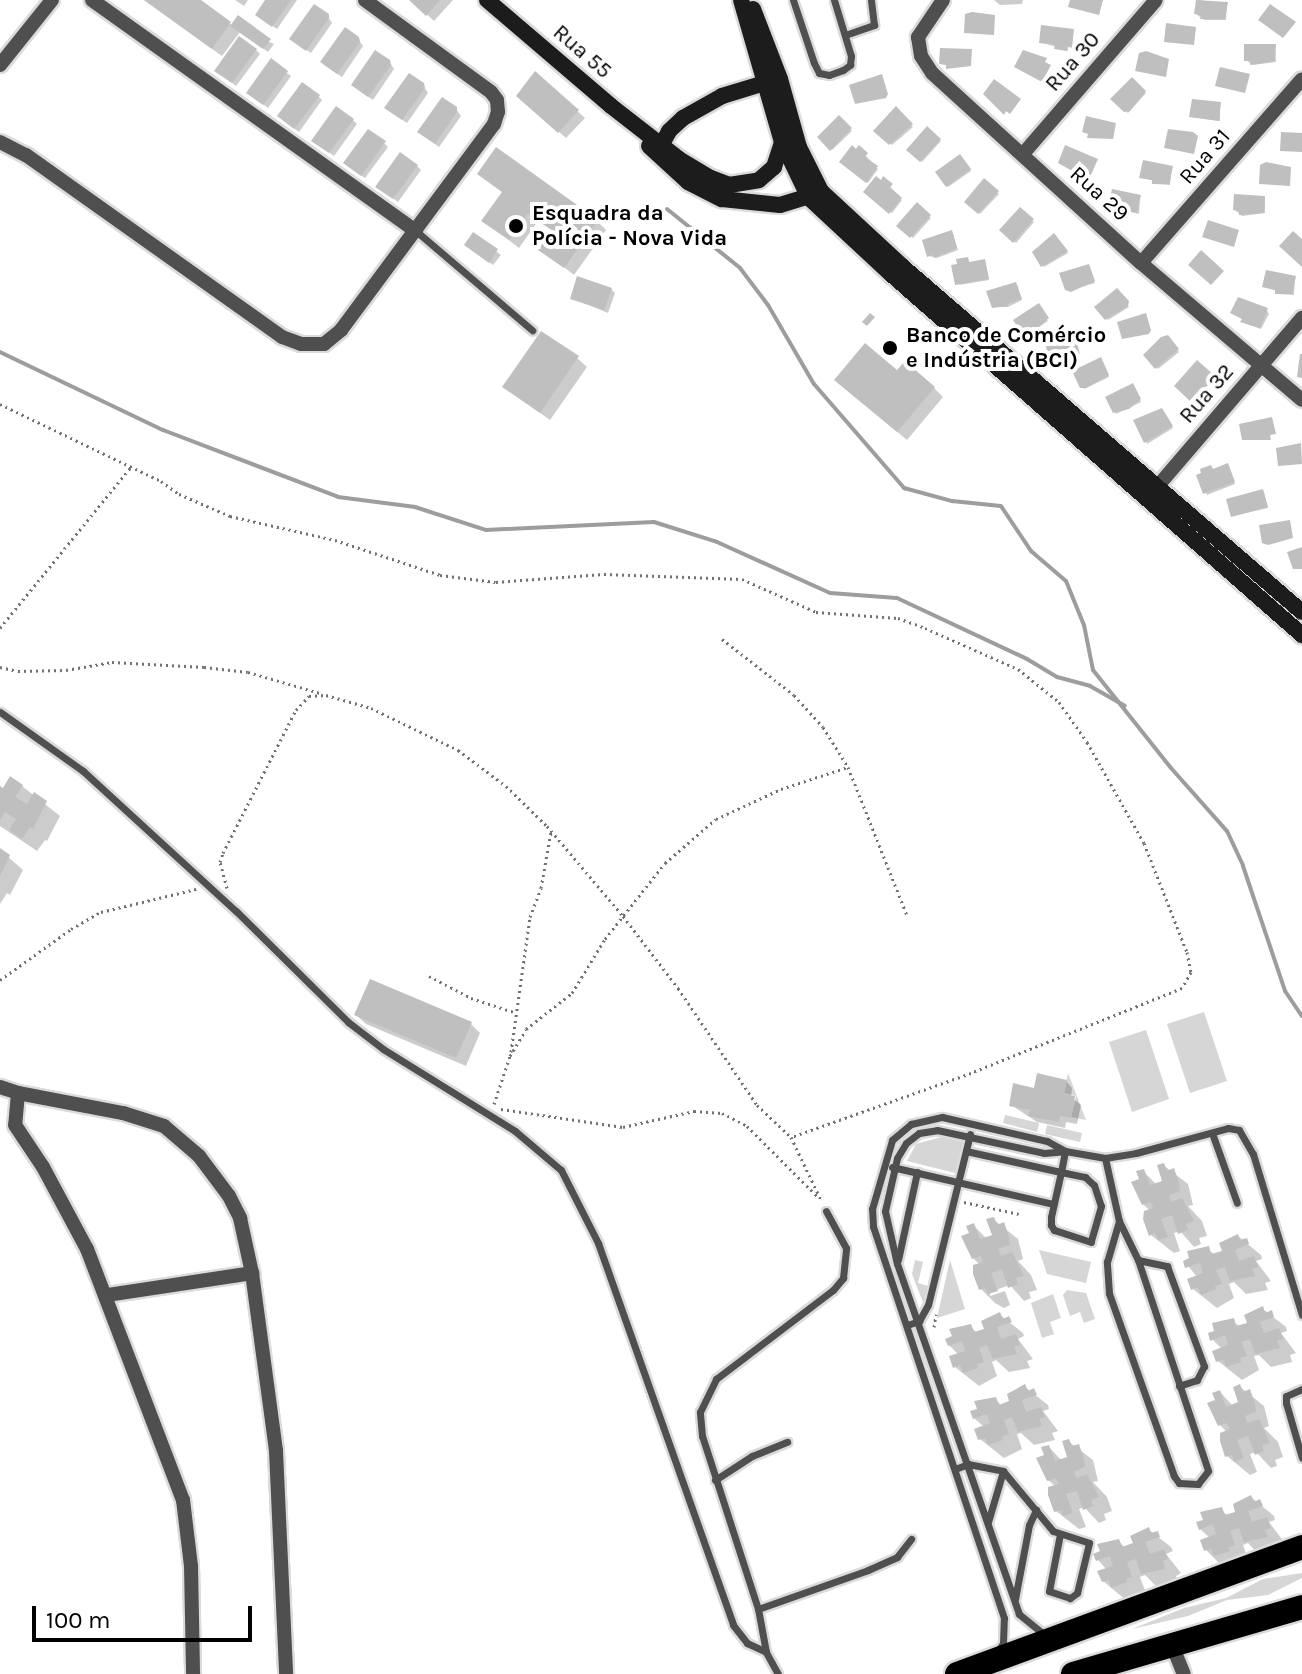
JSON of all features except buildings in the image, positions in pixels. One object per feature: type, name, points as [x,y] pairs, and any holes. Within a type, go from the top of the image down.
[{"type":"highway","points":[[957,1674],[1302,1547]]},
{"type":"highway","points":[[1073,1674],[1302,1607]]},
{"type":"street","points":[[0,65],[52,0]]},
{"type":"street","points":[[92,0],[416,231]]},
{"type":"street","points":[[0,142],[26,155],[282,337],[301,344],[324,344],[341,330],[416,231],[494,124],[499,106],[491,92],[365,0]]},
{"type":"street","name":"Rua 55","points":[[487,0],[659,149]]},
{"type":"street","points":[[741,0],[815,195]]},
{"type":"street","points":[[659,149],[719,181],[739,185],[767,175],[778,162],[782,142],[772,80],[750,0]]},
{"type":"street","name":"Rua 29","points":[[943,0],[918,37],[921,56],[932,73],[1141,263],[1302,400]]},
{"type":"street","name":"Rua 30","points":[[1023,154],[1156,0]]},
{"type":"street","name":"Rua 31","points":[[1141,263],[1302,79]]},
{"type":"street","points":[[659,149],[672,127],[693,111],[722,96],[772,80]]},
{"type":"street","points":[[782,142],[815,195],[903,267],[1152,492],[1302,635]]},
{"type":"street","points":[[659,149],[688,182],[722,199],[780,205],[815,195]]},
{"type":"street","name":"Rua 32","points":[[1152,492],[1302,318]]},
{"type":"street","points":[[1152,492],[1302,612]]},
{"type":"street","points":[[0,1087],[144,1118],[183,1140],[229,1196],[240,1218],[252,1273],[276,1451],[286,1674]]},
{"type":"street","points":[[18,1093],[8,1125],[43,1167],[107,1295],[183,1500],[191,1566],[193,1674]]},
{"type":"street","points":[[107,1295],[252,1273]]},
{"type":"street","points":[[1172,1645],[1184,1674]]},
{"type":"lane","points":[[793,0],[819,73],[829,75],[850,65],[834,0]]},
{"type":"lane","points":[[845,35],[874,25],[871,0]]},
{"type":"lane","points":[[416,231],[532,330]]},
{"type":"lane","points":[[0,712],[83,771],[236,911],[348,1022],[383,1049],[515,1131],[561,1170],[588,1217],[598,1243],[733,1625],[747,1643],[766,1652]]},
{"type":"lane","points":[[992,1661],[1003,1643],[1004,1618],[873,1226],[872,1209],[892,1140],[911,1124],[942,1117],[1047,1141],[1065,1151]]},
{"type":"lane","points":[[907,1325],[919,1321],[928,1305],[973,1124]]},
{"type":"lane","points":[[1053,1639],[1035,1630],[1019,1614],[897,1264],[885,1211],[894,1167],[906,1143],[919,1133],[937,1130],[1044,1153],[1065,1151],[1105,1158],[1228,1128],[1239,1130],[1245,1138],[1302,1315]]},
{"type":"lane","points":[[1212,1133],[1237,1203]]},
{"type":"lane","points":[[966,1151],[1061,1172],[1085,1177],[1099,1197],[1101,1206],[1091,1242],[1054,1230],[1050,1223],[1061,1172],[1065,1151]]},
{"type":"lane","points":[[1105,1158],[1119,1221],[1138,1260],[1208,1471],[1198,1484],[1179,1483],[1174,1476],[1109,1293],[1107,1262],[1119,1221]]},
{"type":"lane","points":[[883,1164],[1054,1204]]},
{"type":"lane","points":[[897,1264],[917,1172]]},
{"type":"lane","points":[[778,1674],[766,1652],[758,1609],[702,1436],[700,1412],[705,1396],[716,1379],[833,1290],[843,1278],[846,1248],[826,1211]]},
{"type":"lane","points":[[873,1226],[905,1231]]},
{"type":"lane","points":[[1138,1260],[1167,1266],[1204,1366],[1197,1380],[1179,1386]]},
{"type":"lane","points":[[1302,1389],[1290,1392],[1286,1403],[1302,1458]]},
{"type":"lane","points":[[715,1480],[752,1456],[787,1442]]},
{"type":"lane","points":[[955,1469],[968,1464],[1003,1471],[1053,1531],[1089,1543],[1077,1593],[1070,1598],[1049,1591],[1060,1534]]},
{"type":"lane","points":[[988,1523],[1003,1471]]},
{"type":"lane","points":[[1014,1601],[1029,1525],[1036,1510]]},
{"type":"lane","points":[[758,1609],[897,1557],[911,1539]]},
{"type":"path","points":[[0,404],[131,466],[179,494],[230,516],[335,540],[440,575],[496,582],[604,574],[742,579],[816,612],[898,618],[1018,669],[1059,702],[1087,742],[1144,843],[1187,952],[1191,972],[1182,988],[971,1073],[791,1137]]},
{"type":"path","points":[[0,628],[131,466]]},
{"type":"path","points":[[722,639],[794,695],[823,727],[848,767],[908,918]]},
{"type":"path","points":[[0,667],[18,671],[66,670],[112,662],[248,672],[390,716],[458,750],[506,786],[552,832],[623,916],[678,988],[757,1105],[791,1137],[826,1211]]},
{"type":"path","points":[[236,911],[220,862],[223,853],[296,710],[309,696],[326,695]]},
{"type":"path","points":[[510,1056],[526,1029],[572,993],[623,916],[665,863],[716,819],[781,789],[848,767]]},
{"type":"path","points":[[552,832],[541,888],[530,917],[510,1056],[492,1107],[623,1127],[694,1111],[722,1113],[747,1126],[820,1199]]},
{"type":"path","points":[[0,980],[71,929],[101,912],[208,887]]},
{"type":"path","points":[[429,976],[471,998],[517,1013]]},
{"type":"path","points":[[961,1201],[1019,1214]]},
{"type":"path","points":[[934,1327],[937,1313]]},
{"type":"shaded area","points":[[1204,1012],[1227,1081],[1190,1093],[1167,1024]]},
{"type":"shaded area","points":[[1146,1030],[1169,1099],[1132,1112],[1109,1042]]},
{"type":"shaded area","points":[[1068,1073],[1086,1120],[1071,1117],[1076,1096],[1064,1093]]},
{"type":"shaded area","points":[[1005,1115],[1039,1123],[1037,1132],[1003,1123]]},
{"type":"shaded area","points":[[1047,1125],[1082,1133],[1080,1142],[1045,1134]]},
{"type":"shaded area","points":[[941,1137],[964,1142],[955,1173],[907,1161],[916,1144]]},
{"type":"shaded area","points":[[1039,1250],[1091,1262],[1086,1283],[1047,1274]]},
{"type":"shaded area","points":[[915,1260],[923,1262],[918,1283],[928,1286],[924,1305],[912,1274]]},
{"type":"shaded area","points":[[950,1260],[965,1309],[937,1318]]},
{"type":"shaded area","points":[[1067,1290],[1086,1293],[1095,1319],[1084,1323],[1080,1312],[1070,1316],[1063,1295]]},
{"type":"shaded area","points":[[1053,1294],[1061,1318],[1050,1322],[1054,1334],[1042,1338],[1031,1303]]},
{"type":"shaded area","points":[[1302,1573],[1302,1578],[1268,1595],[1227,1600],[1188,1616],[1132,1629],[1184,1608],[1226,1598],[1263,1579]]},
{"type":"waterway","points":[[667,209],[740,268],[768,305],[814,384],[904,488],[952,501],[1001,506],[1031,551],[1066,581],[1084,625],[1093,670],[1171,768],[1227,831],[1243,866],[1285,991],[1302,1016]]},
{"type":"waterway","points":[[0,352],[163,430],[338,497],[415,507],[486,530],[654,522],[717,542],[830,593],[897,598],[1027,659],[1057,677],[1090,686],[1125,706]]},
{"type":"place","name":"Esquadra da Polícia - Nova Vida","points":[[516,226]]},
{"type":"place","name":"Banco de Comércio e Indústria (BCI)","points":[[890,348]]}]
